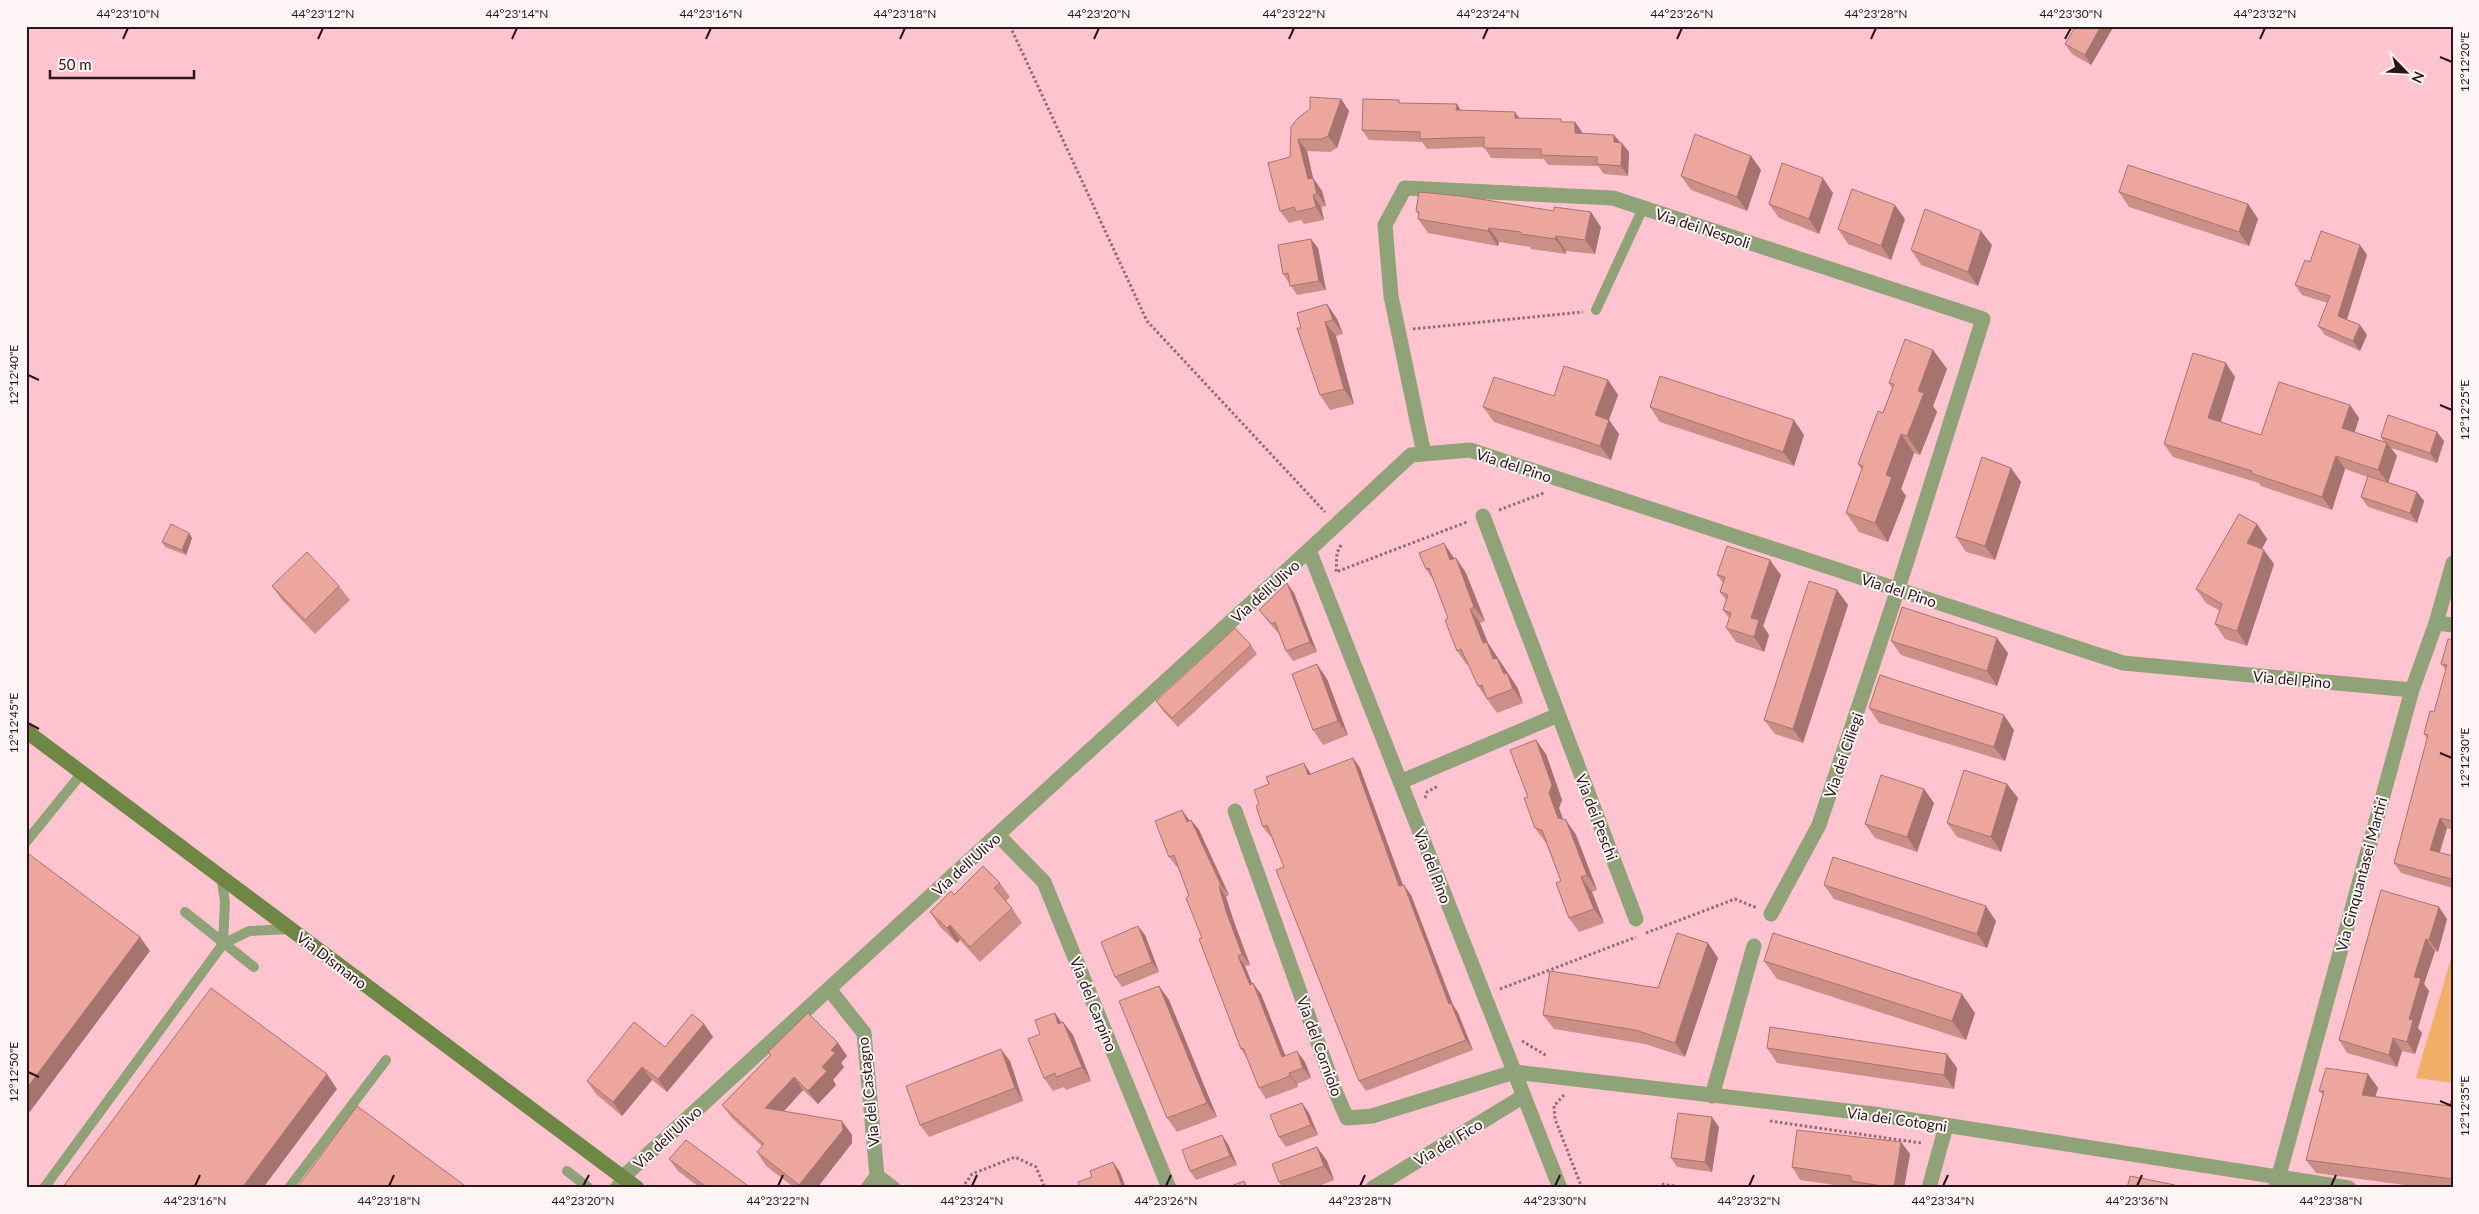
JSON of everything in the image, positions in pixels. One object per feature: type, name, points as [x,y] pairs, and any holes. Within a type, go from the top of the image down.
[{"type":"main road","name":"Via Dismano","points":[[26,732],[221,875],[619,1182],[637,1188]]},
{"type":"street","name":"Via dei Nespoli","points":[[1424,454],[1391,296],[1385,225],[1405,188],[1613,198],[1983,319],[1898,589]]},
{"type":"street","name":"Via del Pino","points":[[1560,1188],[1309,550],[1411,455],[1470,450],[2123,663],[2412,690]]},
{"type":"street","name":"Via dei Peschi","points":[[1483,516],[1636,919]]},
{"type":"street","name":"Via dell'Ulivo","points":[[619,1182],[1309,550]]},
{"type":"street","name":"Via Cinquantasei Martiri","points":[[2277,1183],[2412,690],[2436,623],[2453,563]]},
{"type":"street","name":"Via dei Ciliegi","points":[[1771,914],[1819,825],[1898,589]]},
{"type":"street","points":[[2436,623],[2453,625]]},
{"type":"street","points":[[1400,782],[1558,715]]},
{"type":"street","name":"Via del Corniolo","points":[[1235,811],[1336,1093],[1347,1118],[1372,1116],[1514,1072]]},
{"type":"street","name":"Via del Carpino","points":[[998,835],[1044,882],[1169,1188]]},
{"type":"street","points":[[1712,1096],[1754,946]]},
{"type":"street","name":"Via del Castagno","points":[[829,989],[864,1033],[872,1182],[893,1188]]},
{"type":"street","name":"Via dei Cotogni","points":[[1514,1072],[1874,1114],[2277,1183],[2349,1188]]},
{"type":"street","name":"Via del Fico","points":[[1373,1188],[1524,1096]]},
{"type":"street","points":[[1929,1188],[1946,1126]]},
{"type":"lane","points":[[1596,310],[1643,208]]},
{"type":"lane","points":[[26,842],[82,773]]},
{"type":"lane","points":[[221,875],[225,902],[223,944]]},
{"type":"lane","points":[[185,912],[254,967]]},
{"type":"lane","points":[[44,1188],[223,944],[249,931],[290,928]]},
{"type":"lane","points":[[289,1188],[386,1060]]},
{"type":"lane","points":[[567,1171],[589,1188]]},
{"type":"path","points":[[1010,26],[1147,321],[1326,514]]},
{"type":"path","points":[[1398,330],[1596,310]]},
{"type":"path","points":[[1346,537],[1337,553],[1336,572],[1571,483]]},
{"type":"path","points":[[1497,991],[1735,899],[1771,914]]},
{"type":"path","points":[[1570,1092],[1561,1096],[1554,1106],[1555,1119],[1582,1188]]},
{"type":"path","points":[[1769,1121],[1921,1143]]},
{"type":"path","points":[[962,1188],[972,1174],[1015,1157],[1036,1167],[1045,1188]]},
{"type":"path","points":[[1662,1188],[1661,1184],[1688,1188]]},
{"type":"shaded area","points":[[2453,952],[2453,1083],[2416,1078]]},
{"type":"building","points":[[2076,26],[2101,26],[2085,55],[2065,44]]},
{"type":"building","points":[[1310,97],[1341,99],[1328,136],[1322,139],[1298,139],[1308,179],[1313,178],[1317,194],[1313,195],[1316,207],[1296,212],[1294,207],[1280,211],[1268,163],[1290,157],[1291,127],[1298,118],[1310,109]]},
{"type":"building","points":[[1363,99],[1399,100],[1399,103],[1457,104],[1456,110],[1515,112],[1515,118],[1561,119],[1561,122],[1575,122],[1575,133],[1614,135],[1614,142],[1622,143],[1621,166],[1597,164],[1597,157],[1541,155],[1541,149],[1484,148],[1484,137],[1420,139],[1420,132],[1362,130]]},
{"type":"building","points":[[1695,134],[1751,156],[1737,197],[1681,176]]},
{"type":"building","points":[[1782,163],[1823,178],[1809,219],[1769,204]]},
{"type":"building","points":[[2128,165],[2248,204],[2239,232],[2119,192]]},
{"type":"building","points":[[1852,189],[1895,205],[1881,246],[1838,229]]},
{"type":"building","points":[[1419,192],[1461,196],[1554,211],[1554,207],[1591,212],[1585,240],[1556,236],[1555,239],[1521,234],[1521,232],[1489,228],[1488,231],[1418,219],[1419,212],[1416,211]]},
{"type":"building","points":[[1925,209],[1981,231],[1968,272],[1911,250]]},
{"type":"building","points":[[2321,231],[2360,245],[2338,316],[2360,325],[2353,341],[2318,326],[2330,296],[2295,285],[2305,260],[2310,262]]},
{"type":"building","points":[[1311,239],[1319,281],[1290,286],[1288,273],[1283,274],[1278,245]]},
{"type":"building","points":[[1327,304],[1333,320],[1325,322],[1344,389],[1320,395],[1297,328],[1301,328],[1297,313]]},
{"type":"building","points":[[1905,339],[1933,350],[1918,391],[1924,393],[1907,436],[1901,434],[1886,475],[1892,477],[1875,523],[1846,513],[1863,466],[1858,464],[1878,411],[1883,413],[1894,384],[1889,383]]},
{"type":"building","points":[[2193,353],[2226,363],[2208,418],[2261,435],[2279,382],[2350,405],[2342,428],[2387,443],[2378,470],[2336,456],[2322,497],[2251,473],[2252,471],[2164,444]]},
{"type":"building","points":[[1564,366],[1608,380],[1595,415],[1609,420],[1600,446],[1483,407],[1494,377],[1554,396]]},
{"type":"building","points":[[1660,376],[1794,420],[1783,452],[1650,407]]},
{"type":"building","points":[[2388,415],[2437,432],[2430,453],[2381,437]]},
{"type":"building","points":[[1982,457],[2011,468],[1985,546],[1956,537]]},
{"type":"building","points":[[2368,476],[2417,492],[2410,513],[2361,497]]},
{"type":"building","points":[[2239,514],[2257,524],[2247,543],[2264,550],[2237,631],[2215,624],[2222,604],[2196,589]]},
{"type":"building","points":[[171,524],[189,533],[182,550],[162,542]]},
{"type":"building","points":[[1444,543],[1450,560],[1456,558],[1474,607],[1470,609],[1483,643],[1487,642],[1493,659],[1497,658],[1504,674],[1507,673],[1513,689],[1487,699],[1482,685],[1478,686],[1461,649],[1457,651],[1445,620],[1448,618],[1429,568],[1426,569],[1419,553]]},
{"type":"building","points":[[1727,546],[1770,560],[1751,618],[1759,620],[1754,637],[1726,628],[1731,613],[1723,610],[1728,595],[1720,592],[1725,577],[1717,575]]},
{"type":"building","points":[[307,552],[339,586],[305,620],[272,586]]},
{"type":"building","points":[[1809,581],[1837,590],[1793,729],[1764,720]]},
{"type":"building","points":[[1287,583],[1310,642],[1286,651],[1275,622],[1272,624],[1259,610]]},
{"type":"building","points":[[1902,607],[1997,638],[1987,671],[1891,641]]},
{"type":"building","points":[[1235,628],[1251,645],[1172,718],[1156,701]]},
{"type":"building","points":[[2448,639],[2453,640],[2453,821],[2440,818],[2430,850],[2453,856],[2451,879],[2394,863],[2428,735],[2424,734],[2430,711],[2434,712],[2447,665],[2441,664]]},
{"type":"building","points":[[1317,664],[1338,721],[1313,730],[1292,674]]},
{"type":"building","points":[[1880,675],[2004,715],[1994,747],[1869,708]]},
{"type":"building","points":[[1536,740],[1552,785],[1549,793],[1558,818],[1566,820],[1587,875],[1581,877],[1594,909],[1569,918],[1556,883],[1561,881],[1542,830],[1535,828],[1524,798],[1528,797],[1510,750]]},
{"type":"building","points":[[1353,758],[1399,886],[1404,885],[1449,1004],[1451,1003],[1466,1040],[1359,1081],[1276,870],[1284,867],[1267,825],[1263,827],[1256,806],[1259,804],[1254,790],[1269,784],[1266,777],[1304,763],[1308,775]]},
{"type":"building","points":[[1964,770],[2007,784],[1991,837],[1947,823]]},
{"type":"building","points":[[1881,775],[1924,789],[1907,837],[1865,824]]},
{"type":"building","points":[[1182,810],[1187,822],[1191,820],[1221,885],[1219,886],[1226,911],[1242,954],[1238,956],[1250,985],[1253,983],[1282,1057],[1297,1051],[1303,1068],[1289,1073],[1290,1076],[1259,1088],[1243,1048],[1241,1049],[1199,939],[1202,938],[1186,898],[1189,896],[1174,855],[1169,857],[1155,821]]},
{"type":"building","points":[[26,852],[140,937],[26,1089]]},
{"type":"building","points":[[1833,857],[1986,906],[1977,934],[1824,885]]},
{"type":"building","points":[[983,866],[1000,883],[994,888],[1012,908],[970,947],[950,925],[947,928],[930,912],[951,891],[954,895]]},
{"type":"building","points":[[2381,890],[2439,907],[2429,940],[2426,939],[2414,977],[2421,978],[2409,1019],[2413,1020],[2407,1042],[2393,1038],[2389,1055],[2339,1040]]},
{"type":"building","points":[[1138,926],[1152,962],[1115,977],[1101,942]]},
{"type":"building","points":[[1677,933],[1708,943],[1675,1043],[1635,1030],[1543,1015],[1550,971],[1658,988]]},
{"type":"building","points":[[1773,933],[1962,994],[1952,1021],[1764,961]]},
{"type":"building","points":[[1159,986],[1207,1103],[1167,1118],[1119,1001]]},
{"type":"building","points":[[211,988],[327,1074],[242,1188],[62,1188]]},
{"type":"building","points":[[808,1013],[838,1043],[831,1050],[835,1053],[822,1067],[827,1071],[808,1091],[794,1077],[765,1108],[842,1121],[843,1130],[799,1185],[757,1152],[764,1144],[722,1105],[771,1055],[768,1052]]},
{"type":"building","points":[[1055,1013],[1058,1024],[1063,1022],[1082,1067],[1056,1077],[1055,1073],[1044,1078],[1028,1039],[1040,1034],[1035,1020]]},
{"type":"building","points":[[692,1014],[704,1024],[658,1079],[642,1067],[613,1102],[587,1081],[634,1022],[665,1047]]},
{"type":"building","points":[[1770,1027],[1947,1054],[1944,1075],[1767,1048]]},
{"type":"building","points":[[1001,1049],[1015,1088],[920,1125],[906,1086]]},
{"type":"building","points":[[2326,1068],[2368,1074],[2362,1095],[2450,1106],[2453,1092],[2453,1179],[2306,1160],[2324,1091],[2319,1091]]},
{"type":"building","points":[[1302,1103],[1311,1125],[1279,1137],[1270,1115]]},
{"type":"building","points":[[357,1106],[468,1188],[297,1188]]},
{"type":"building","points":[[1678,1113],[1712,1117],[1705,1162],[1671,1158]]},
{"type":"building","points":[[1797,1130],[1901,1142],[1894,1188],[1851,1181],[1851,1176],[1792,1167]]},
{"type":"building","points":[[1222,1135],[1230,1156],[1190,1171],[1182,1150]]},
{"type":"building","points":[[686,1140],[751,1188],[708,1188],[669,1159]]},
{"type":"building","points":[[1317,1147],[1324,1166],[1279,1182],[1272,1164]]},
{"type":"building","points":[[1113,1162],[1123,1188],[1080,1188],[1078,1182],[1092,1177],[1090,1171]]},
{"type":"building","points":[[2130,1176],[2175,1185],[2175,1188],[2127,1188]]},
{"type":"building","points":[[1244,1181],[1247,1188],[1226,1188]]}]
